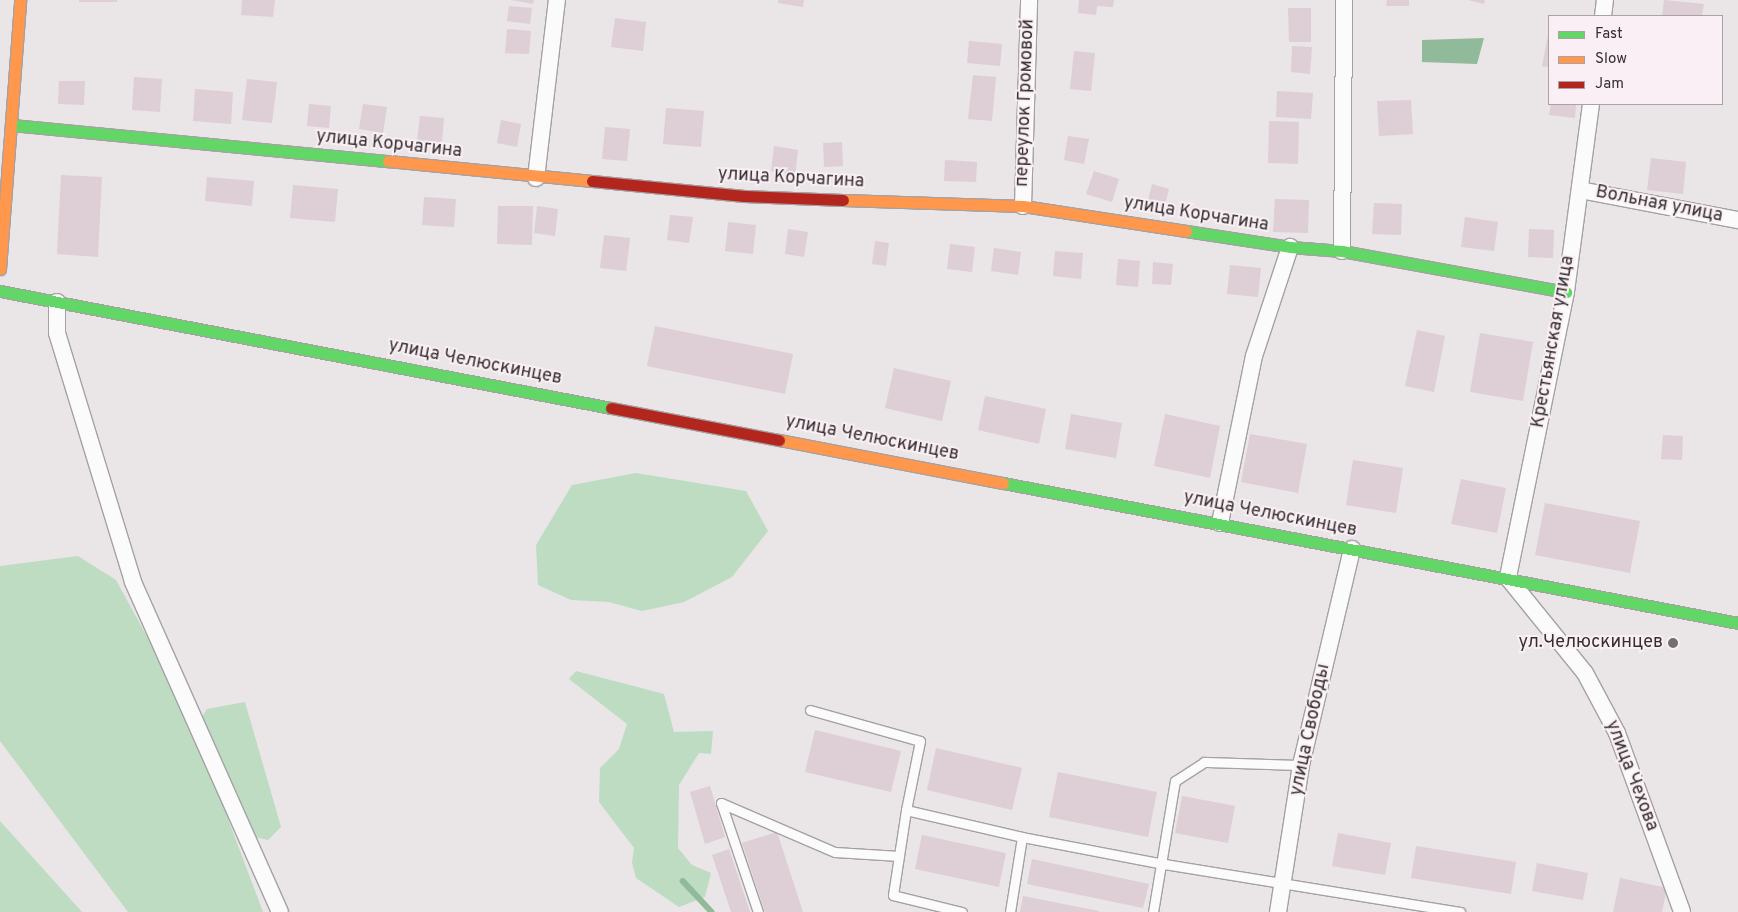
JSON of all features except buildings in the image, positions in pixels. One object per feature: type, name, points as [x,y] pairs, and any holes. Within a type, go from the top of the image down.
[{"type":"street","points":[[0,268],[20,0]]},
{"type":"street","points":[[536,178],[558,0]]},
{"type":"street","name":"переулок Громовой","points":[[1023,206],[1029,0]]},
{"type":"street","points":[[1342,251],[1344,0]]},
{"type":"street","points":[[1603,15],[1605,0]]},
{"type":"street","name":"Крестьянская улица","points":[[1508,578],[1566,292],[1591,105]]},
{"type":"street","name":"улица Корчагина","points":[[12,125],[536,178],[744,196],[1023,206],[1290,247],[1342,251],[1566,292]]},
{"type":"street","name":"Вольная улица","points":[[1580,190],[1738,220]]},
{"type":"street","points":[[1220,523],[1254,356],[1290,247]]},
{"type":"street","name":"улица Челюскинцев","points":[[0,291],[1738,623]]},
{"type":"street","points":[[57,302],[57,333],[133,582],[280,912]]},
{"type":"street","name":"улица Свободы","points":[[1278,912],[1301,765],[1352,549]]},
{"type":"street","name":"улица Чехова","points":[[1508,578],[1585,673],[1617,733],[1682,912]]},
{"type":"lane","points":[[810,710],[920,741],[906,810],[893,895],[962,912]]},
{"type":"lane","points":[[1154,912],[1164,864],[1175,781],[1204,762],[1301,765]]},
{"type":"lane","points":[[758,912],[721,803],[835,852],[899,856]]},
{"type":"lane","points":[[906,810],[1022,837],[1164,864],[1460,912]]},
{"type":"lane","points":[[1010,912],[1022,837]]},
{"type":"shaded area","points":[[1484,38],[1477,64],[1422,62],[1422,40]]},
{"type":"shaded area","points":[[636,473],[746,491],[768,531],[732,577],[684,602],[642,611],[609,602],[571,600],[538,585],[536,545],[572,485]]},
{"type":"shaded area","points":[[78,556],[116,580],[196,726],[207,709],[245,702],[281,827],[268,840],[247,835],[228,819],[263,912],[128,912],[0,741],[0,566]]},
{"type":"shaded area","points":[[576,671],[664,694],[674,732],[713,731],[711,754],[699,753],[679,785],[678,848],[692,865],[711,873],[705,897],[679,907],[636,878],[632,863],[634,848],[599,802],[600,768],[619,749],[627,724],[569,679]]},
{"type":"shaded area","points":[[0,821],[82,912],[0,912]]},
{"type":"waterway","points":[[683,881],[712,912]]},
{"type":"traffic: fast","points":[[12,125],[388,161]]},
{"type":"traffic: fast","points":[[1186,231],[1290,247],[1342,251],[1566,292]]},
{"type":"traffic: fast","points":[[0,291],[611,408]]},
{"type":"traffic: fast","points":[[1003,483],[1738,623]]},
{"type":"traffic: slow","points":[[0,269],[20,0]]},
{"type":"traffic: slow","points":[[388,161],[592,181]]},
{"type":"traffic: slow","points":[[843,200],[1023,206],[1186,231]]},
{"type":"traffic: slow","points":[[779,440],[1003,483]]},
{"type":"traffic: jam","points":[[592,181],[744,196],[843,200]]},
{"type":"traffic: jam","points":[[611,408],[779,440]]},
{"type":"place","name":"ул.Челюскинцев","points":[[1673,643]]}]
